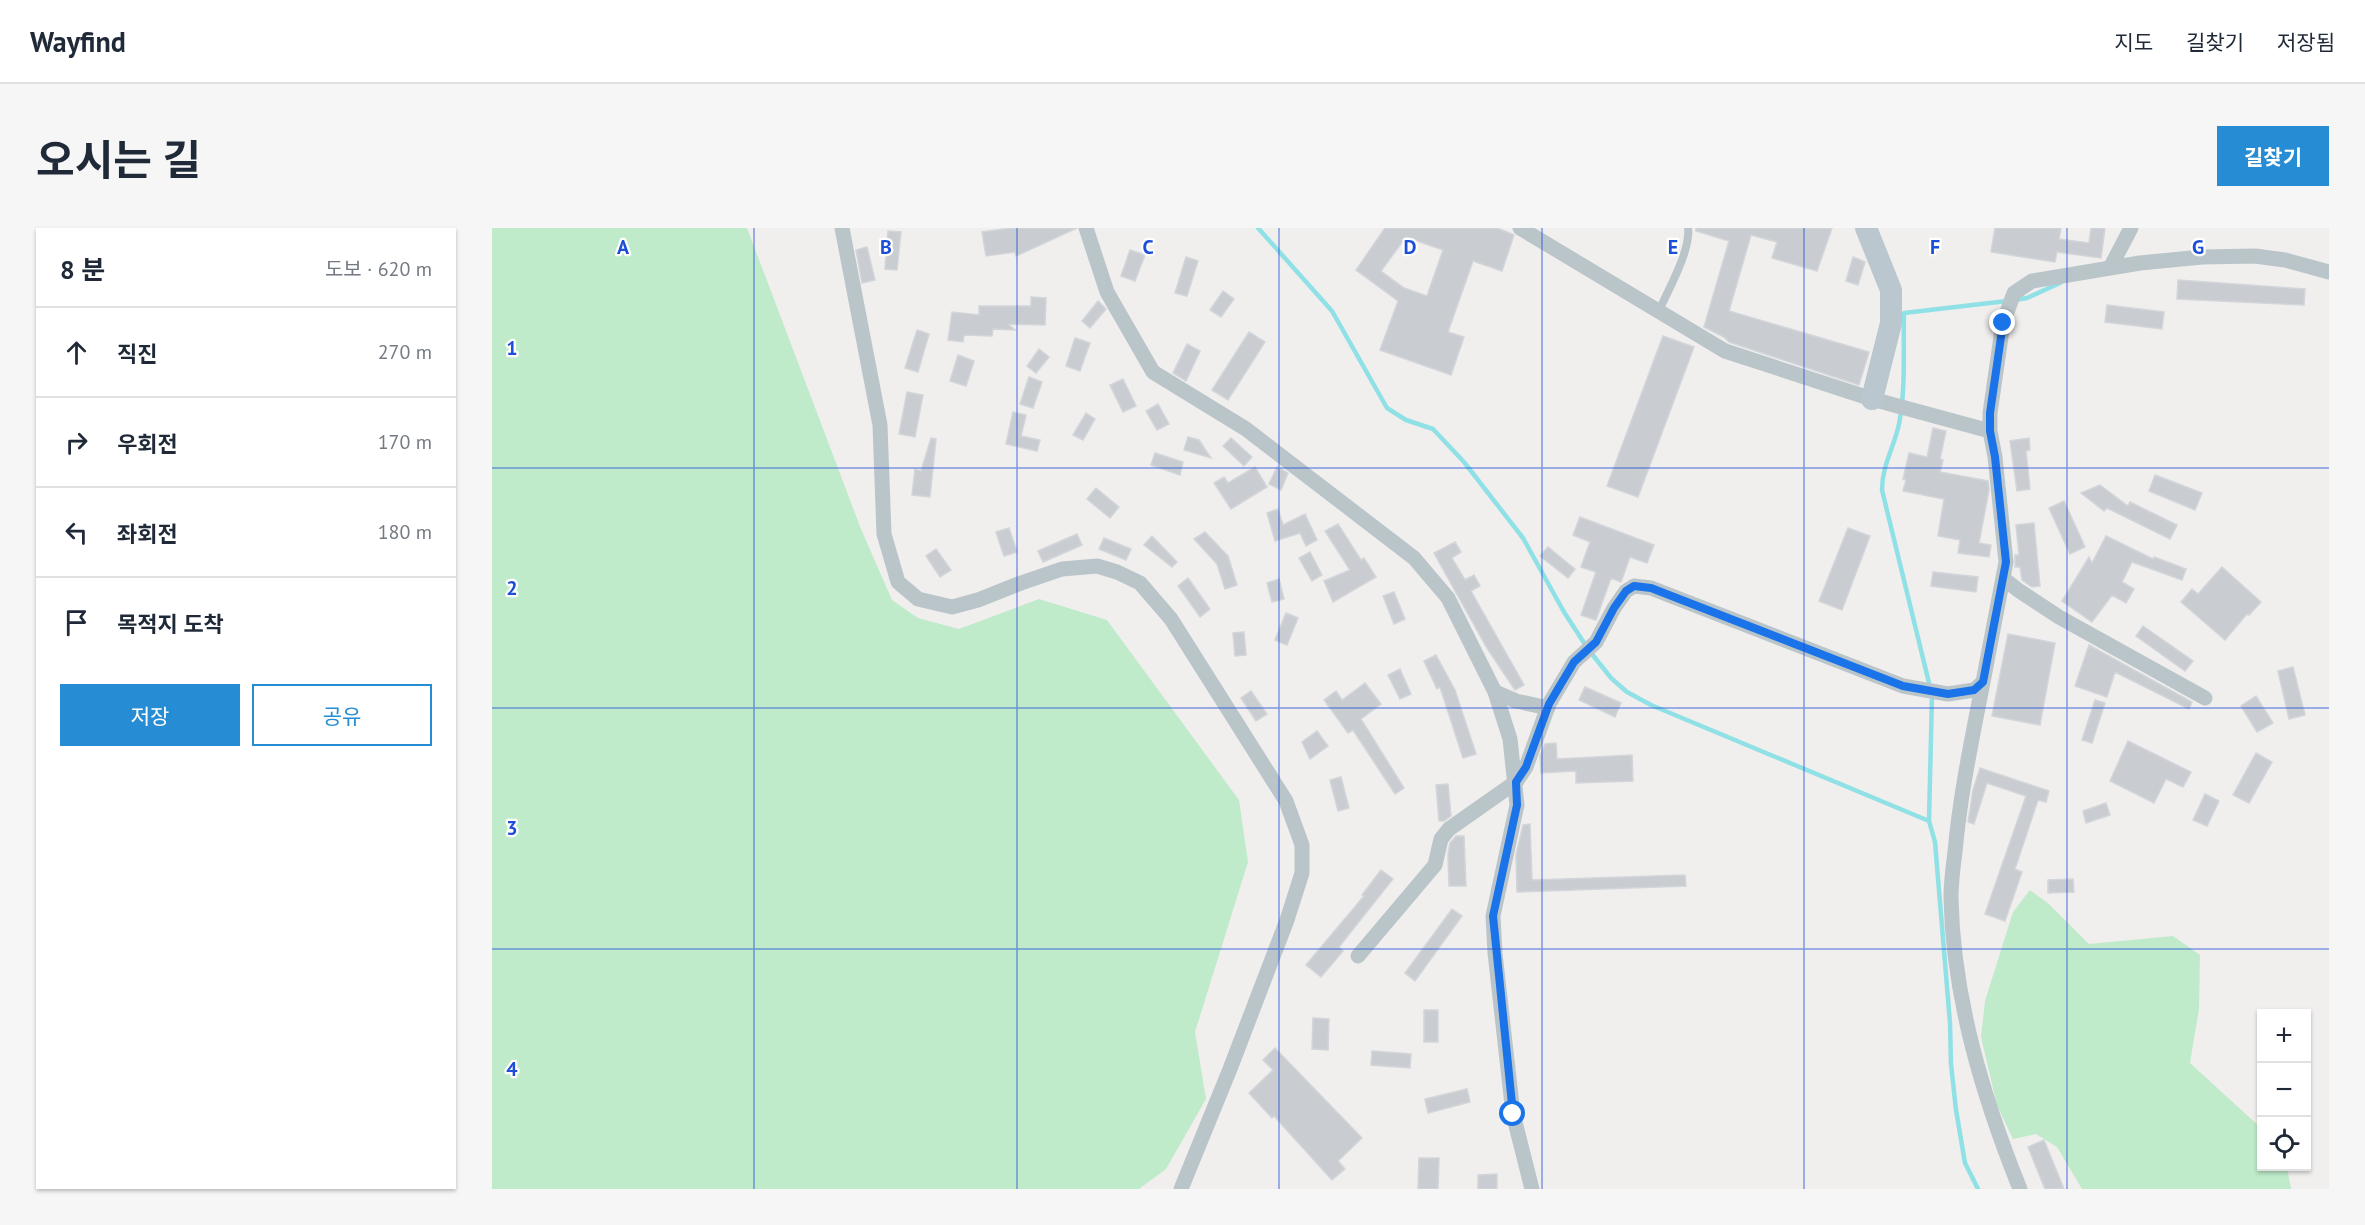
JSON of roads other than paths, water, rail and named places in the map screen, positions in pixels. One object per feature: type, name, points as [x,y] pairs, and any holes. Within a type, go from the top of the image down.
[{"type":"street","points":[[842,228],[880,424],[884,534],[898,582],[918,599],[952,607],[978,600],[1062,569],[1097,566],[1140,583],[1171,619],[1286,801],[1302,845],[1302,873],[1287,920],[1181,1189]]},
{"type":"street","points":[[1086,228],[1107,292],[1153,372],[1246,429],[1414,558],[1448,598],[1495,692],[1510,739],[1517,805],[1493,916],[1513,1114],[1532,1189]]},
{"type":"street","points":[[1520,228],[1725,351],[1872,399],[1990,431]]},
{"type":"street","points":[[1866,228],[1892,290],[1892,323],[1872,399]]},
{"type":"street","points":[[2110,268],[2131,228]]},
{"type":"street","points":[[2020,1189],[1977,1067],[1956,965],[1951,896],[1959,806],[2006,562],[1990,431],[1990,413],[2003,323],[2014,293],[2032,280],[2202,256],[2255,256],[2285,260],[2329,272]]},
{"type":"street","points":[[2002,578],[2059,617],[2205,698]]},
{"type":"street","points":[[1358,957],[1435,865],[1441,839],[1449,829],[1516,782],[1526,767],[1548,708],[1574,662],[1596,642],[1614,608],[1626,591],[1634,586],[1651,588],[1903,686],[1948,694],[1974,690],[1983,682]]},
{"type":"street","points":[[1495,692],[1548,708]]},
{"type":"lane","points":[[1659,311],[1683,255],[1689,234],[1688,228]]},
{"type":"waterway","points":[[1258,228],[1332,311],[1387,408],[1406,420],[1433,429],[1464,462],[1523,538],[1564,612],[1588,649],[1611,678],[1627,692],[1651,705],[1929,821],[1935,842],[1956,1110],[1965,1163],[1978,1189]]},
{"type":"waterway","points":[[2015,300],[2027,298],[2060,283]]},
{"type":"waterway","points":[[1930,687],[1882,490],[1886,464],[1897,433],[1901,410],[1904,313],[2007,301]]},
{"type":"waterway","points":[[1929,821],[1932,695]]}]
